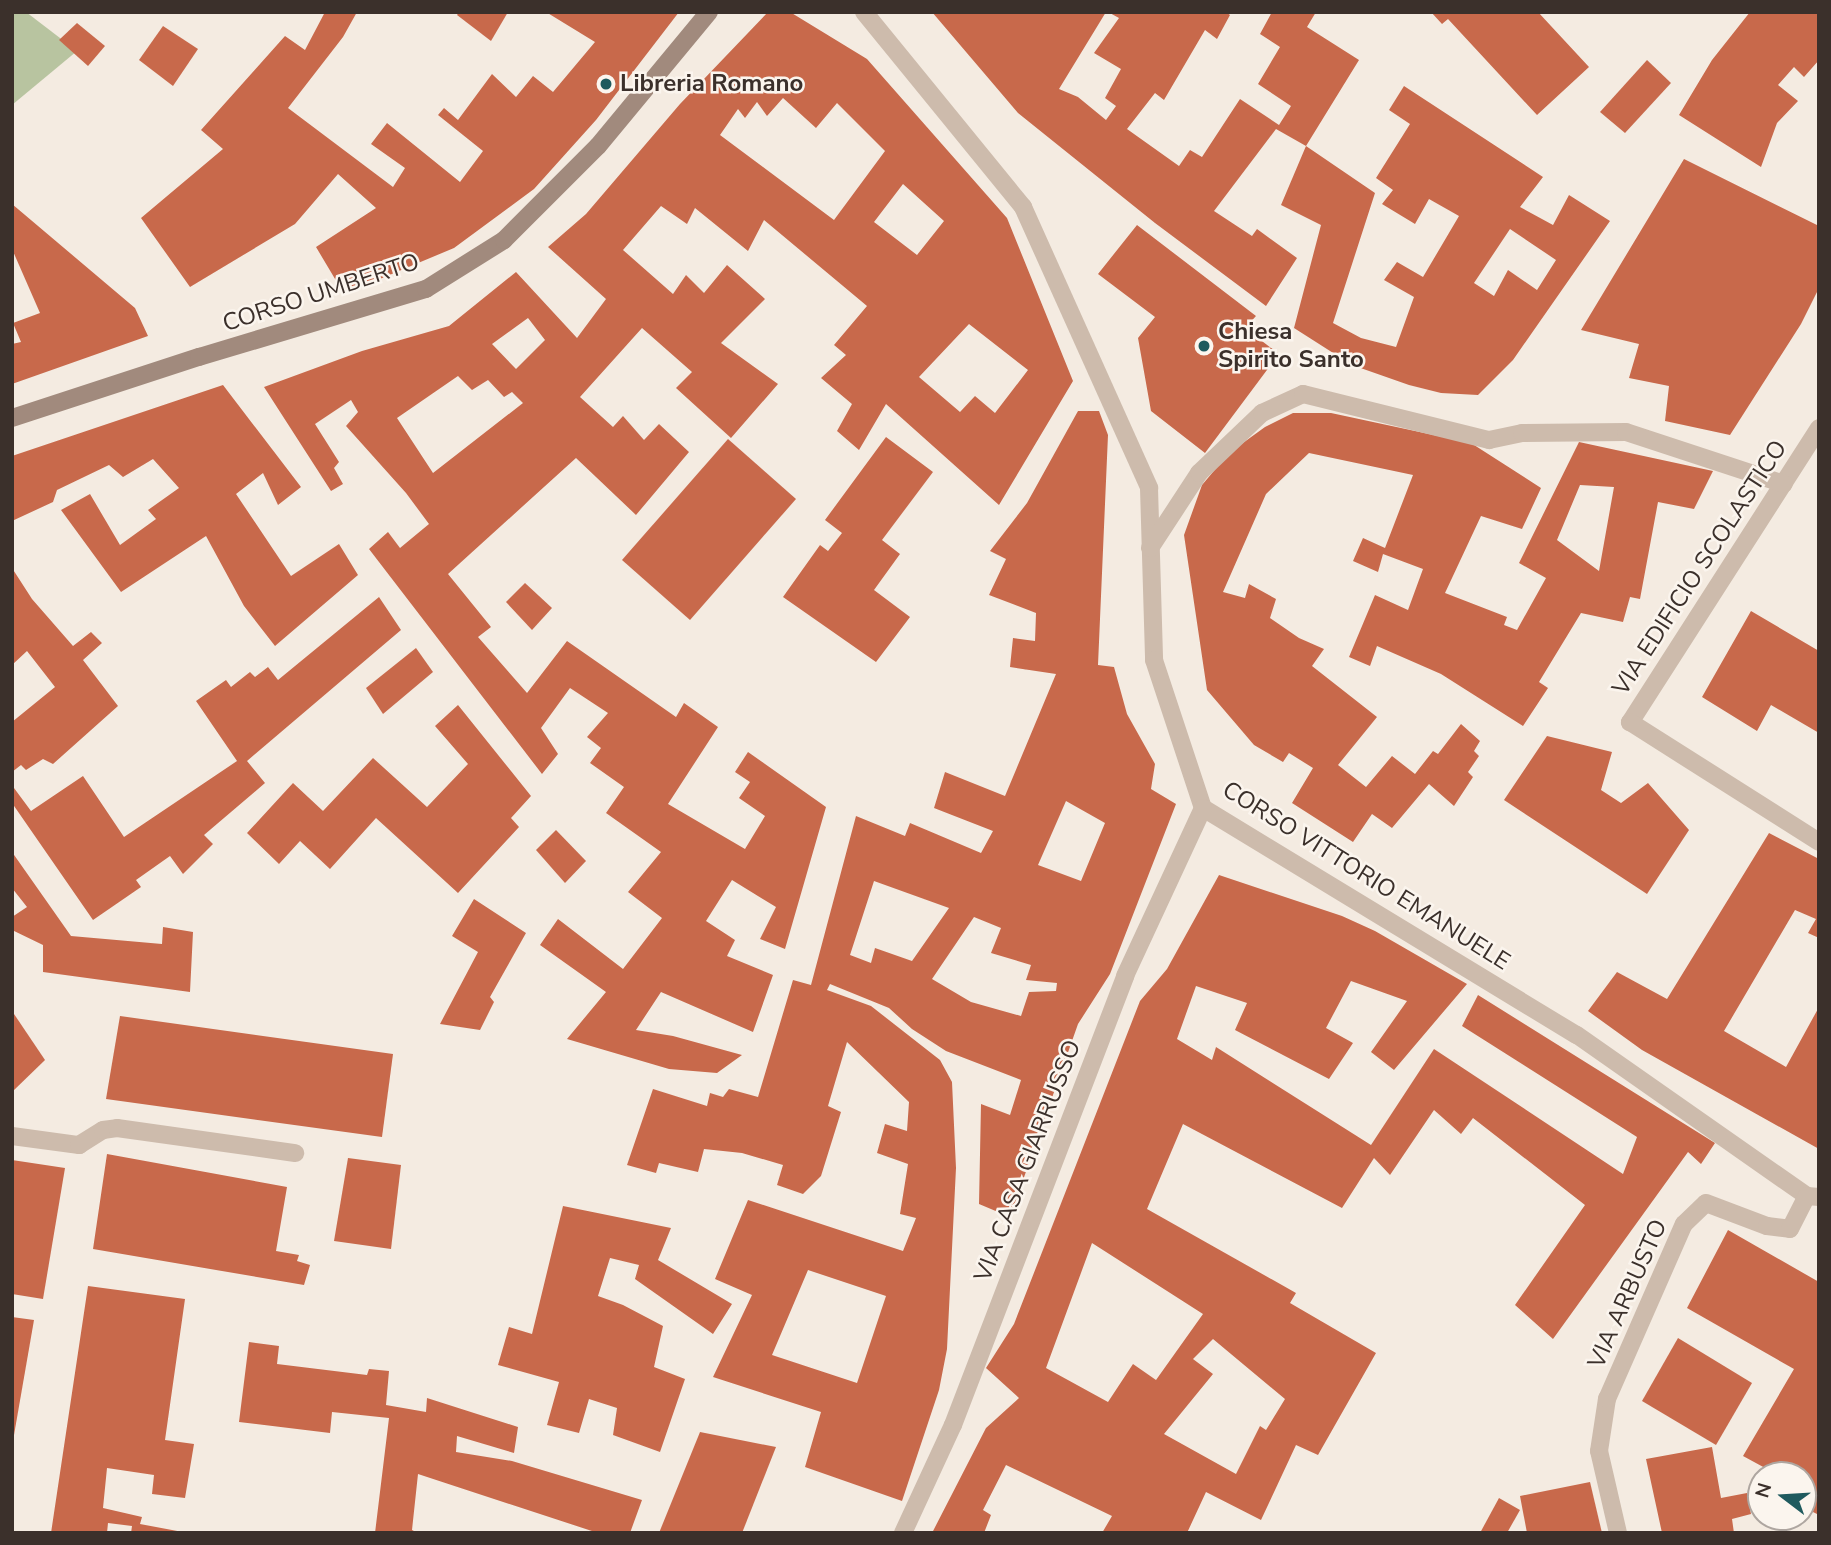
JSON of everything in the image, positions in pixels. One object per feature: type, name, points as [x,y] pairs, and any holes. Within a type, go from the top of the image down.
[{"type":"main road","name":"CORSO UMBERTO","points":[[12,418],[199,357],[426,289],[504,240],[598,146],[709,12]]},
{"type":"street","name":"CORSO VITTORIO EMANUELE","points":[[864,12],[1023,207],[1149,488],[1154,660],[1203,808],[1577,1035],[1813,1197]]},
{"type":"street","points":[[1150,548],[1199,473],[1262,414],[1303,394],[1489,440],[1522,433],[1626,432],[1784,484]]},
{"type":"street","name":"VIA EDIFICIO SCOLASTICO","points":[[1819,428],[1630,722],[1819,842]]},
{"type":"street","name":"VIA CASA GIARRUSSO","points":[[903,1533],[953,1425],[1125,976],[1203,808]]},
{"type":"street","points":[[12,1136],[79,1145],[103,1130],[117,1128],[295,1153]]},
{"type":"street","name":"VIA ARBUSTO","points":[[1618,1533],[1599,1451],[1607,1399],[1684,1224],[1706,1203],[1767,1226],[1790,1229],[1813,1197]]},
{"type":"green space","points":[[12,12],[26,12],[77,51],[12,105]]},
{"type":"building","points":[[325,12],[357,12],[343,37],[288,108],[393,187],[405,168],[371,144],[387,123],[460,182],[483,151],[438,115],[444,108],[458,120],[492,74],[516,97],[533,76],[553,92],[595,42],[546,12],[679,12],[596,120],[534,189],[454,248],[344,294],[316,247],[376,208],[338,174],[295,224],[190,287],[141,218],[223,149],[201,130],[285,36],[305,50]]},
{"type":"building","points":[[459,12],[508,12],[491,41],[457,15]]},
{"type":"building","points":[[768,12],[790,12],[867,59],[1007,218],[1073,381],[999,505],[886,404],[859,450],[837,431],[852,404],[821,378],[846,355],[834,345],[867,306],[764,220],[748,251],[695,208],[687,224],[661,206],[623,250],[673,294],[686,275],[704,293],[727,265],[765,299],[721,343],[778,384],[731,438],[676,388],[692,372],[642,328],[580,397],[613,427],[623,416],[644,440],[659,424],[689,452],[636,515],[576,458],[448,574],[491,627],[478,637],[527,693],[567,641],[676,717],[684,703],[718,727],[668,804],[745,849],[765,816],[739,798],[750,782],[735,772],[748,752],[826,807],[785,949],[760,939],[776,907],[732,880],[706,921],[735,940],[727,956],[773,975],[753,1032],[661,992],[636,1030],[673,1036],[742,1055],[717,1073],[669,1069],[567,1039],[606,992],[540,945],[558,919],[623,969],[662,918],[628,892],[661,852],[606,813],[624,787],[590,763],[601,748],[587,737],[608,713],[570,688],[541,728],[558,754],[542,774],[369,549],[388,532],[400,548],[429,524],[406,493],[346,426],[358,412],[351,400],[315,424],[339,462],[334,468],[343,484],[331,491],[264,387],[362,351],[449,326],[516,272],[577,338],[606,299],[548,247],[586,214],[680,104]],"holes":[[[783,98],[816,128],[837,103],[885,151],[834,220],[720,135],[738,109],[745,118],[757,102],[767,116]],[[903,184],[944,221],[917,255],[874,222]],[[528,318],[545,340],[516,369],[492,344]],[[969,324],[1028,370],[995,413],[975,396],[960,412],[919,377]],[[458,376],[472,390],[488,380],[504,397],[512,392],[523,403],[433,473],[397,418]]]},
{"type":"building","points":[[932,12],[1106,12],[1059,89],[1078,97],[1106,120],[1116,106],[1105,98],[1121,69],[1094,53],[1119,18],[1108,12],[1226,12],[1230,15],[1217,39],[1205,30],[1164,100],[1155,93],[1127,129],[1179,166],[1190,150],[1202,157],[1240,99],[1279,125],[1291,106],[1258,84],[1280,47],[1260,34],[1272,12],[1316,12],[1307,27],[1359,60],[1306,146],[1276,129],[1214,211],[1252,236],[1257,229],[1297,258],[1266,306],[1155,223],[1018,113]]},
{"type":"building","points":[[1431,12],[1538,12],[1589,67],[1537,115],[1448,19],[1442,24]]},
{"type":"building","points":[[1750,12],[1819,12],[1819,60],[1804,77],[1794,67],[1778,85],[1798,101],[1777,123],[1761,167],[1679,115],[1712,60]]},
{"type":"building","points":[[77,23],[105,46],[88,66],[59,40]]},
{"type":"building","points":[[163,26],[198,49],[173,86],[139,60]]},
{"type":"building","points":[[1647,60],[1671,83],[1625,133],[1600,112]]},
{"type":"building","points":[[1404,86],[1543,177],[1520,207],[1553,225],[1569,195],[1610,221],[1513,360],[1478,395],[1441,393],[1352,365],[1294,328],[1321,225],[1281,205],[1306,146],[1375,193],[1333,323],[1361,338],[1396,347],[1414,297],[1384,280],[1397,262],[1423,277],[1459,216],[1429,199],[1415,224],[1382,204],[1393,190],[1376,178],[1410,124],[1389,110]],"holes":[[[1510,229],[1556,260],[1537,290],[1508,270],[1494,296],[1474,283]]]},
{"type":"building","points":[[1684,159],[1819,226],[1818,290],[1801,324],[1730,435],[1665,421],[1669,386],[1629,378],[1639,344],[1581,330]]},
{"type":"building","points":[[12,204],[135,308],[148,336],[12,384],[12,344],[21,342],[13,323],[40,313],[12,249]]},
{"type":"building","name":"Chiesa Spirito Santo","points":[[1137,225],[1256,316],[1245,328],[1279,354],[1205,453],[1151,411],[1138,338],[1155,317],[1098,274]]},
{"type":"building","points":[[223,385],[301,487],[278,505],[263,473],[236,494],[291,576],[339,544],[358,575],[275,646],[244,606],[206,536],[121,592],[61,510],[90,494],[120,545],[156,519],[148,510],[179,488],[153,459],[123,477],[109,465],[57,490],[53,502],[12,521],[12,456]]},
{"type":"building","points":[[1078,411],[1099,411],[1108,435],[1098,665],[1114,667],[1127,714],[1155,764],[1151,789],[1176,804],[1110,974],[1078,1024],[1010,1217],[979,1204],[981,1104],[1010,1115],[1021,1080],[946,1051],[912,1029],[889,1008],[830,984],[827,990],[871,1006],[940,1060],[952,1082],[956,1168],[947,1349],[939,1390],[902,1501],[805,1467],[821,1412],[713,1377],[752,1295],[715,1279],[748,1200],[903,1251],[916,1218],[900,1214],[908,1164],[877,1153],[885,1124],[907,1131],[909,1102],[847,1042],[828,1106],[841,1112],[821,1176],[803,1194],[777,1185],[783,1165],[742,1153],[704,1149],[698,1172],[659,1163],[656,1173],[627,1165],[653,1089],[707,1106],[710,1093],[723,1097],[729,1089],[758,1097],[793,980],[811,985],[856,816],[905,836],[910,823],[981,853],[993,831],[934,808],[945,772],[1005,796],[1056,674],[1010,667],[1013,638],[1035,641],[1036,613],[989,595],[1006,559],[990,551],[1027,503]],"holes":[[[1066,801],[1105,823],[1081,881],[1038,865]],[[874,881],[949,908],[912,961],[875,948],[871,963],[850,955]],[[974,917],[1001,928],[991,953],[1031,965],[1026,980],[1057,983],[1056,991],[1029,992],[1021,1016],[971,1002],[932,979]],[[808,1270],[886,1296],[857,1383],[772,1355]]]},
{"type":"building","points":[[1293,413],[1331,413],[1471,443],[1541,488],[1522,529],[1481,516],[1445,593],[1507,617],[1504,625],[1517,630],[1546,578],[1519,563],[1579,442],[1713,471],[1694,509],[1658,502],[1640,599],[1630,597],[1623,622],[1581,613],[1539,682],[1548,688],[1523,726],[1441,674],[1377,646],[1370,666],[1349,657],[1375,595],[1408,610],[1423,569],[1383,554],[1378,572],[1353,561],[1363,538],[1385,548],[1413,475],[1309,453],[1266,494],[1223,592],[1245,598],[1249,584],[1276,599],[1270,618],[1299,638],[1324,649],[1312,666],[1377,717],[1338,765],[1366,787],[1392,756],[1415,774],[1433,751],[1438,754],[1461,724],[1480,741],[1474,751],[1479,756],[1468,772],[1473,777],[1454,806],[1429,784],[1392,828],[1372,814],[1353,842],[1292,803],[1313,768],[1289,753],[1283,762],[1254,745],[1207,690],[1184,535],[1202,485],[1229,453],[1265,427]],"holes":[[[1580,485],[1614,487],[1599,571],[1557,540]]]},
{"type":"building","points":[[886,437],[933,472],[882,540],[900,554],[874,590],[910,617],[876,662],[783,597],[820,545],[828,551],[842,533],[825,520]]},
{"type":"building","points":[[728,439],[796,499],[690,620],[622,560]]},
{"type":"building","points":[[12,568],[32,599],[73,646],[91,632],[102,643],[83,660],[118,706],[53,764],[43,759],[26,770],[21,765],[12,772],[12,722],[55,687],[27,651],[12,665]]},
{"type":"building","points":[[525,583],[552,608],[532,630],[506,602]]},
{"type":"building","points":[[379,597],[401,630],[247,761],[265,783],[204,835],[213,844],[183,874],[170,856],[136,880],[141,887],[93,920],[12,803],[12,789],[14,788],[31,811],[83,776],[124,837],[237,761],[196,701],[226,680],[231,687],[250,672],[255,677],[268,667],[278,680]]},
{"type":"building","points":[[1751,611],[1819,651],[1819,733],[1771,705],[1757,731],[1702,697]]},
{"type":"building","points":[[416,648],[433,672],[383,714],[366,688]]},
{"type":"building","points":[[458,705],[531,796],[511,818],[519,827],[458,893],[376,818],[330,869],[300,841],[279,864],[247,833],[293,783],[323,811],[373,758],[427,807],[468,764],[435,726]]},
{"type":"building","points":[[1547,736],[1612,752],[1601,790],[1621,803],[1648,783],[1689,830],[1647,894],[1504,800]]},
{"type":"building","points":[[556,830],[586,861],[565,883],[536,850]]},
{"type":"building","points":[[1769,833],[1819,859],[1819,938],[1808,933],[1816,919],[1795,910],[1724,1031],[1786,1067],[1819,1007],[1819,1149],[1642,1050],[1588,1011],[1617,972],[1667,999]]},
{"type":"building","points":[[12,852],[71,936],[162,944],[163,927],[193,932],[190,992],[43,972],[43,945],[12,930],[12,917],[27,907],[12,888]]},
{"type":"building","points":[[1219,875],[1342,916],[1375,931],[1467,984],[1394,1070],[1371,1052],[1407,1001],[1351,981],[1326,1028],[1353,1043],[1329,1079],[1235,1030],[1247,1003],[1196,986],[1177,1039],[1212,1060],[1216,1047],[1371,1145],[1434,1049],[1623,1174],[1637,1137],[1462,1026],[1478,995],[1715,1143],[1701,1164],[1688,1152],[1553,1339],[1515,1305],[1585,1205],[1473,1118],[1461,1134],[1434,1110],[1390,1175],[1374,1158],[1342,1208],[1183,1124],[1147,1209],[1296,1293],[1290,1303],[1376,1353],[1318,1455],[1296,1445],[1261,1520],[1206,1492],[1187,1533],[1102,1533],[1112,1516],[1006,1465],[983,1510],[991,1515],[984,1533],[932,1533],[986,1428],[1019,1398],[986,1368],[1014,1324],[1140,1001],[1167,969]],"holes":[[[1092,1243],[1203,1314],[1156,1380],[1133,1364],[1108,1402],[1046,1368]],[[1213,1339],[1285,1399],[1266,1430],[1260,1426],[1236,1474],[1164,1434],[1213,1374],[1193,1359]]]},
{"type":"building","points":[[474,899],[526,933],[490,997],[494,1002],[480,1030],[440,1024],[478,952],[452,936]]},
{"type":"building","points":[[12,1011],[45,1060],[12,1092]]},
{"type":"building","points":[[120,1016],[393,1054],[382,1137],[106,1099]]},
{"type":"building","points":[[107,1154],[287,1187],[276,1251],[299,1255],[297,1261],[310,1265],[304,1285],[93,1249]]},
{"type":"building","points":[[348,1158],[401,1165],[391,1249],[334,1241]]},
{"type":"building","points":[[12,1160],[65,1168],[43,1299],[12,1294]]},
{"type":"building","points":[[563,1206],[671,1228],[658,1260],[732,1304],[713,1334],[635,1279],[639,1265],[610,1258],[598,1296],[623,1305],[663,1326],[654,1367],[685,1379],[660,1452],[613,1435],[617,1408],[589,1399],[579,1433],[547,1425],[559,1382],[498,1365],[509,1327],[532,1334]]},
{"type":"building","points":[[1728,1230],[1819,1282],[1819,1515],[1817,1461],[1752,1461],[1743,1456],[1794,1369],[1687,1308]]},
{"type":"building","points":[[88,1286],[185,1299],[165,1440],[194,1444],[185,1498],[152,1494],[154,1475],[107,1468],[103,1508],[142,1517],[140,1524],[188,1533],[131,1533],[132,1526],[108,1523],[107,1533],[51,1533]]},
{"type":"building","points":[[12,1317],[34,1320],[14,1435],[12,1435]]},
{"type":"building","points":[[1678,1338],[1752,1383],[1716,1445],[1642,1401]]},
{"type":"building","points":[[249,1342],[279,1346],[277,1364],[367,1375],[369,1369],[389,1371],[386,1405],[426,1412],[427,1398],[518,1427],[514,1453],[457,1436],[456,1452],[512,1461],[642,1500],[630,1533],[598,1533],[418,1474],[412,1530],[418,1533],[375,1533],[389,1418],[332,1412],[330,1433],[239,1422]]},
{"type":"building","points":[[700,1432],[776,1447],[742,1533],[659,1533]]},
{"type":"building","points":[[1712,1447],[1721,1498],[1747,1493],[1747,1515],[1732,1519],[1734,1533],[1662,1533],[1646,1459]]},
{"type":"building","points":[[1590,1482],[1602,1533],[1527,1533],[1520,1496]]},
{"type":"building","points":[[1499,1498],[1520,1510],[1507,1533],[1480,1533]]},
{"type":"place","name":"Libreria Romano","points":[[606,84]]},
{"type":"place","name":"Chiesa Spirito Santo","points":[[1204,346]]}]
